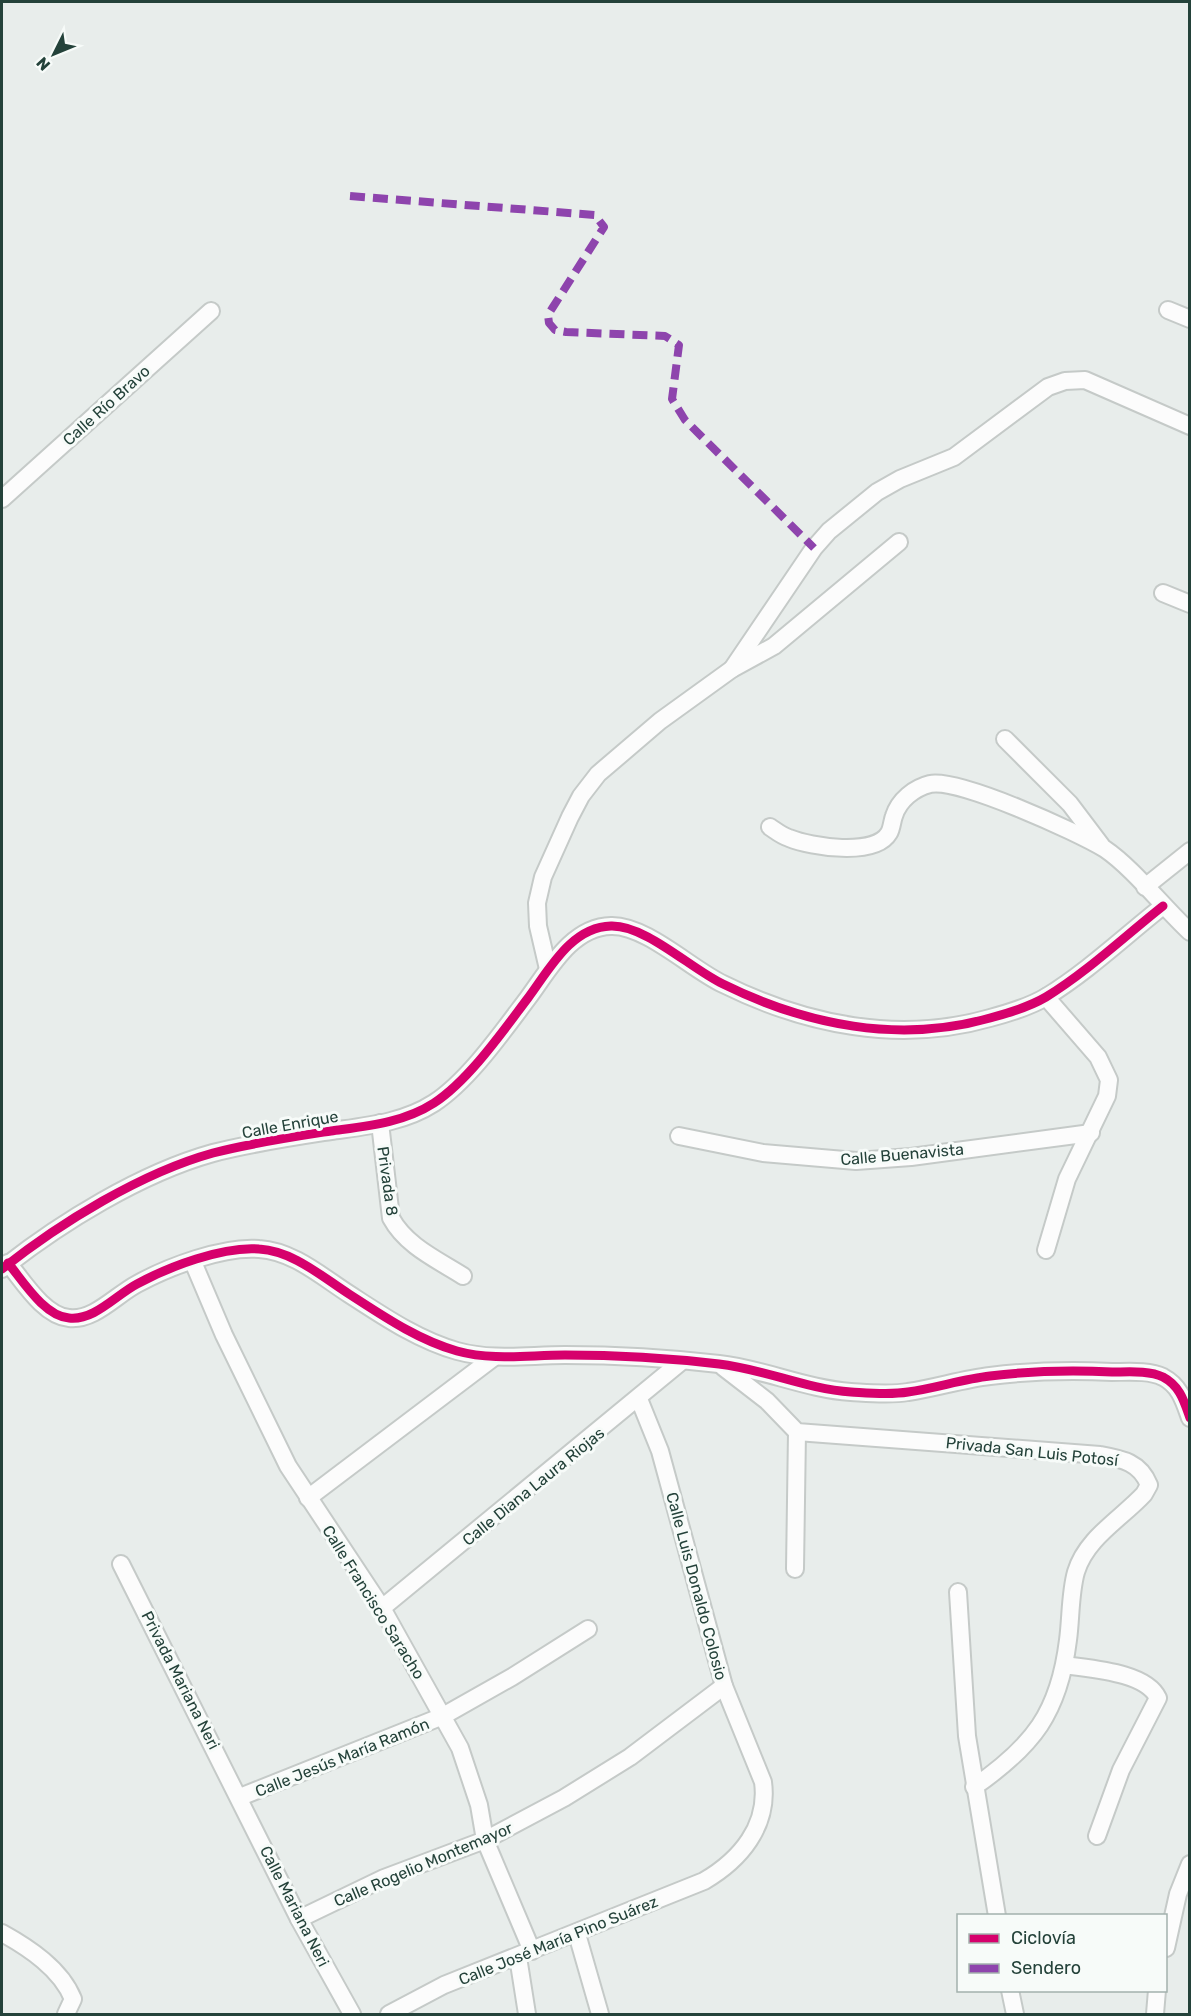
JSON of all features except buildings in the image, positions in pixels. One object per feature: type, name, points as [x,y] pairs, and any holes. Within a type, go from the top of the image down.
[{"type":"street","points":[[1168,310],[1188,316]]},
{"type":"street","name":"Calle Río Bravo","points":[[2,499],[211,311]]},
{"type":"street","points":[[732,669],[814,548],[829,531],[877,492],[900,478],[954,457],[1048,387],[1065,381],[1085,381],[1190,426]]},
{"type":"street","points":[[548,969],[538,926],[537,903],[543,877],[558,840],[581,796],[616,757],[732,669],[774,646],[899,542]]},
{"type":"street","points":[[1163,593],[1190,604]]},
{"type":"street","points":[[1005,739],[1070,804],[1106,850],[1190,933]]},
{"type":"street","points":[[770,827],[788,838],[819,845],[847,848],[876,844],[890,832],[898,805],[918,789],[932,784],[977,793],[1051,822],[1106,850]]},
{"type":"street","points":[[1145,887],[1190,851]]},
{"type":"street","name":"Calle Enrique","points":[[5,1266],[111,1197],[144,1178],[179,1164],[249,1146],[380,1124],[420,1111],[453,1088],[520,1008],[548,969],[577,939],[592,929],[610,926],[638,932],[722,984],[768,1004],[812,1018],[895,1032],[937,1029],[1012,1012],[1046,997],[1163,906]]},
{"type":"street","points":[[1046,997],[1106,1069],[1109,1080],[1107,1096],[1067,1179],[1046,1250]]},
{"type":"street","name":"Privada 8","points":[[380,1124],[391,1218],[396,1227],[417,1246],[463,1276]]},
{"type":"street","name":"Calle Buenavista","points":[[679,1136],[762,1153],[856,1161],[1091,1133]]},
{"type":"street","points":[[5,1266],[45,1305],[59,1315],[70,1318],[94,1313],[136,1285],[193,1262],[244,1248],[283,1253],[404,1329],[456,1351],[493,1359],[604,1355],[720,1364],[848,1392],[904,1393],[987,1376],[1096,1371],[1159,1375],[1172,1383],[1182,1395],[1190,1418]]},
{"type":"street","name":"Calle Francisco Saracho","points":[[193,1262],[224,1335],[268,1428],[308,1498],[382,1608],[460,1748],[474,1786],[485,1840],[525,1954],[527,2014]]},
{"type":"street","points":[[308,1498],[493,1359]]},
{"type":"street","name":"Calle Diana Laura Riojas","points":[[382,1608],[639,1399],[682,1361]]},
{"type":"street","points":[[720,1364],[767,1401],[797,1432],[795,1569]]},
{"type":"street","name":"Calle Luis Donaldo Colosio","points":[[639,1399],[663,1461],[724,1686],[755,1757],[765,1798],[752,1835],[741,1853],[727,1867]]},
{"type":"street","name":"Privada San Luis Potosí","points":[[797,1432],[1064,1451],[1117,1458],[1138,1467],[1149,1485],[1144,1494],[1096,1539],[1076,1571],[1065,1665],[1051,1706],[1039,1730],[999,1769],[974,1787]]},
{"type":"street","name":"Privada Mariana Neri","points":[[122,1564],[240,1797]]},
{"type":"street","points":[[958,1592],[965,1715],[974,1787],[998,1914]]},
{"type":"street","name":"Calle Jesús María Ramón","points":[[240,1797],[443,1716],[496,1687],[588,1629]]},
{"type":"street","points":[[1065,1665],[1113,1673],[1142,1681],[1150,1686],[1158,1698],[1121,1770],[1097,1836]]},
{"type":"street","name":"Calle Rogelio Montemayor","points":[[299,1919],[384,1878],[485,1840],[596,1780],[664,1733],[724,1686]]},
{"type":"street","name":"Calle Mariana Neri","points":[[240,1797],[299,1919],[352,2014]]},
{"type":"street","points":[[1167,1944],[1178,1894],[1190,1864]]},
{"type":"street","name":"Calle José María Pino Suárez","points":[[389,2014],[444,1986],[704,1881],[727,1867]]},
{"type":"street","points":[[2,1933],[37,1957],[62,1979],[73,1999],[66,2014]]},
{"type":"street","points":[[577,1934],[600,2014]]},
{"type":"street","points":[[1010,1992],[1014,2014]]},
{"type":"street","points":[[1155,2014],[1157,1992]]},
{"type":"marked path","points":[[350,196],[595,215],[604,227],[548,315],[549,323],[555,330],[566,332],[665,336],[679,345],[672,399],[685,420],[814,548]]},
{"type":"cycle path","points":[[2,1269],[49,1234],[102,1201],[130,1186],[186,1162],[257,1143],[384,1123],[422,1110],[447,1093],[473,1068],[562,952],[584,934],[597,928],[611,926],[639,933],[723,984],[787,1010],[820,1020],[854,1026],[922,1029],[956,1026],[990,1018],[1039,1001],[1076,976],[1163,906]]},
{"type":"cycle path","points":[[8,1263],[43,1304],[60,1316],[69,1318],[87,1316],[137,1284],[196,1259],[229,1251],[259,1249],[295,1259],[401,1327],[428,1341],[470,1354],[497,1357],[603,1356],[700,1362],[752,1370],[834,1390],[880,1394],[908,1392],[980,1377],[1020,1373],[1145,1372],[1163,1377],[1174,1385],[1181,1394],[1190,1418]]}]
